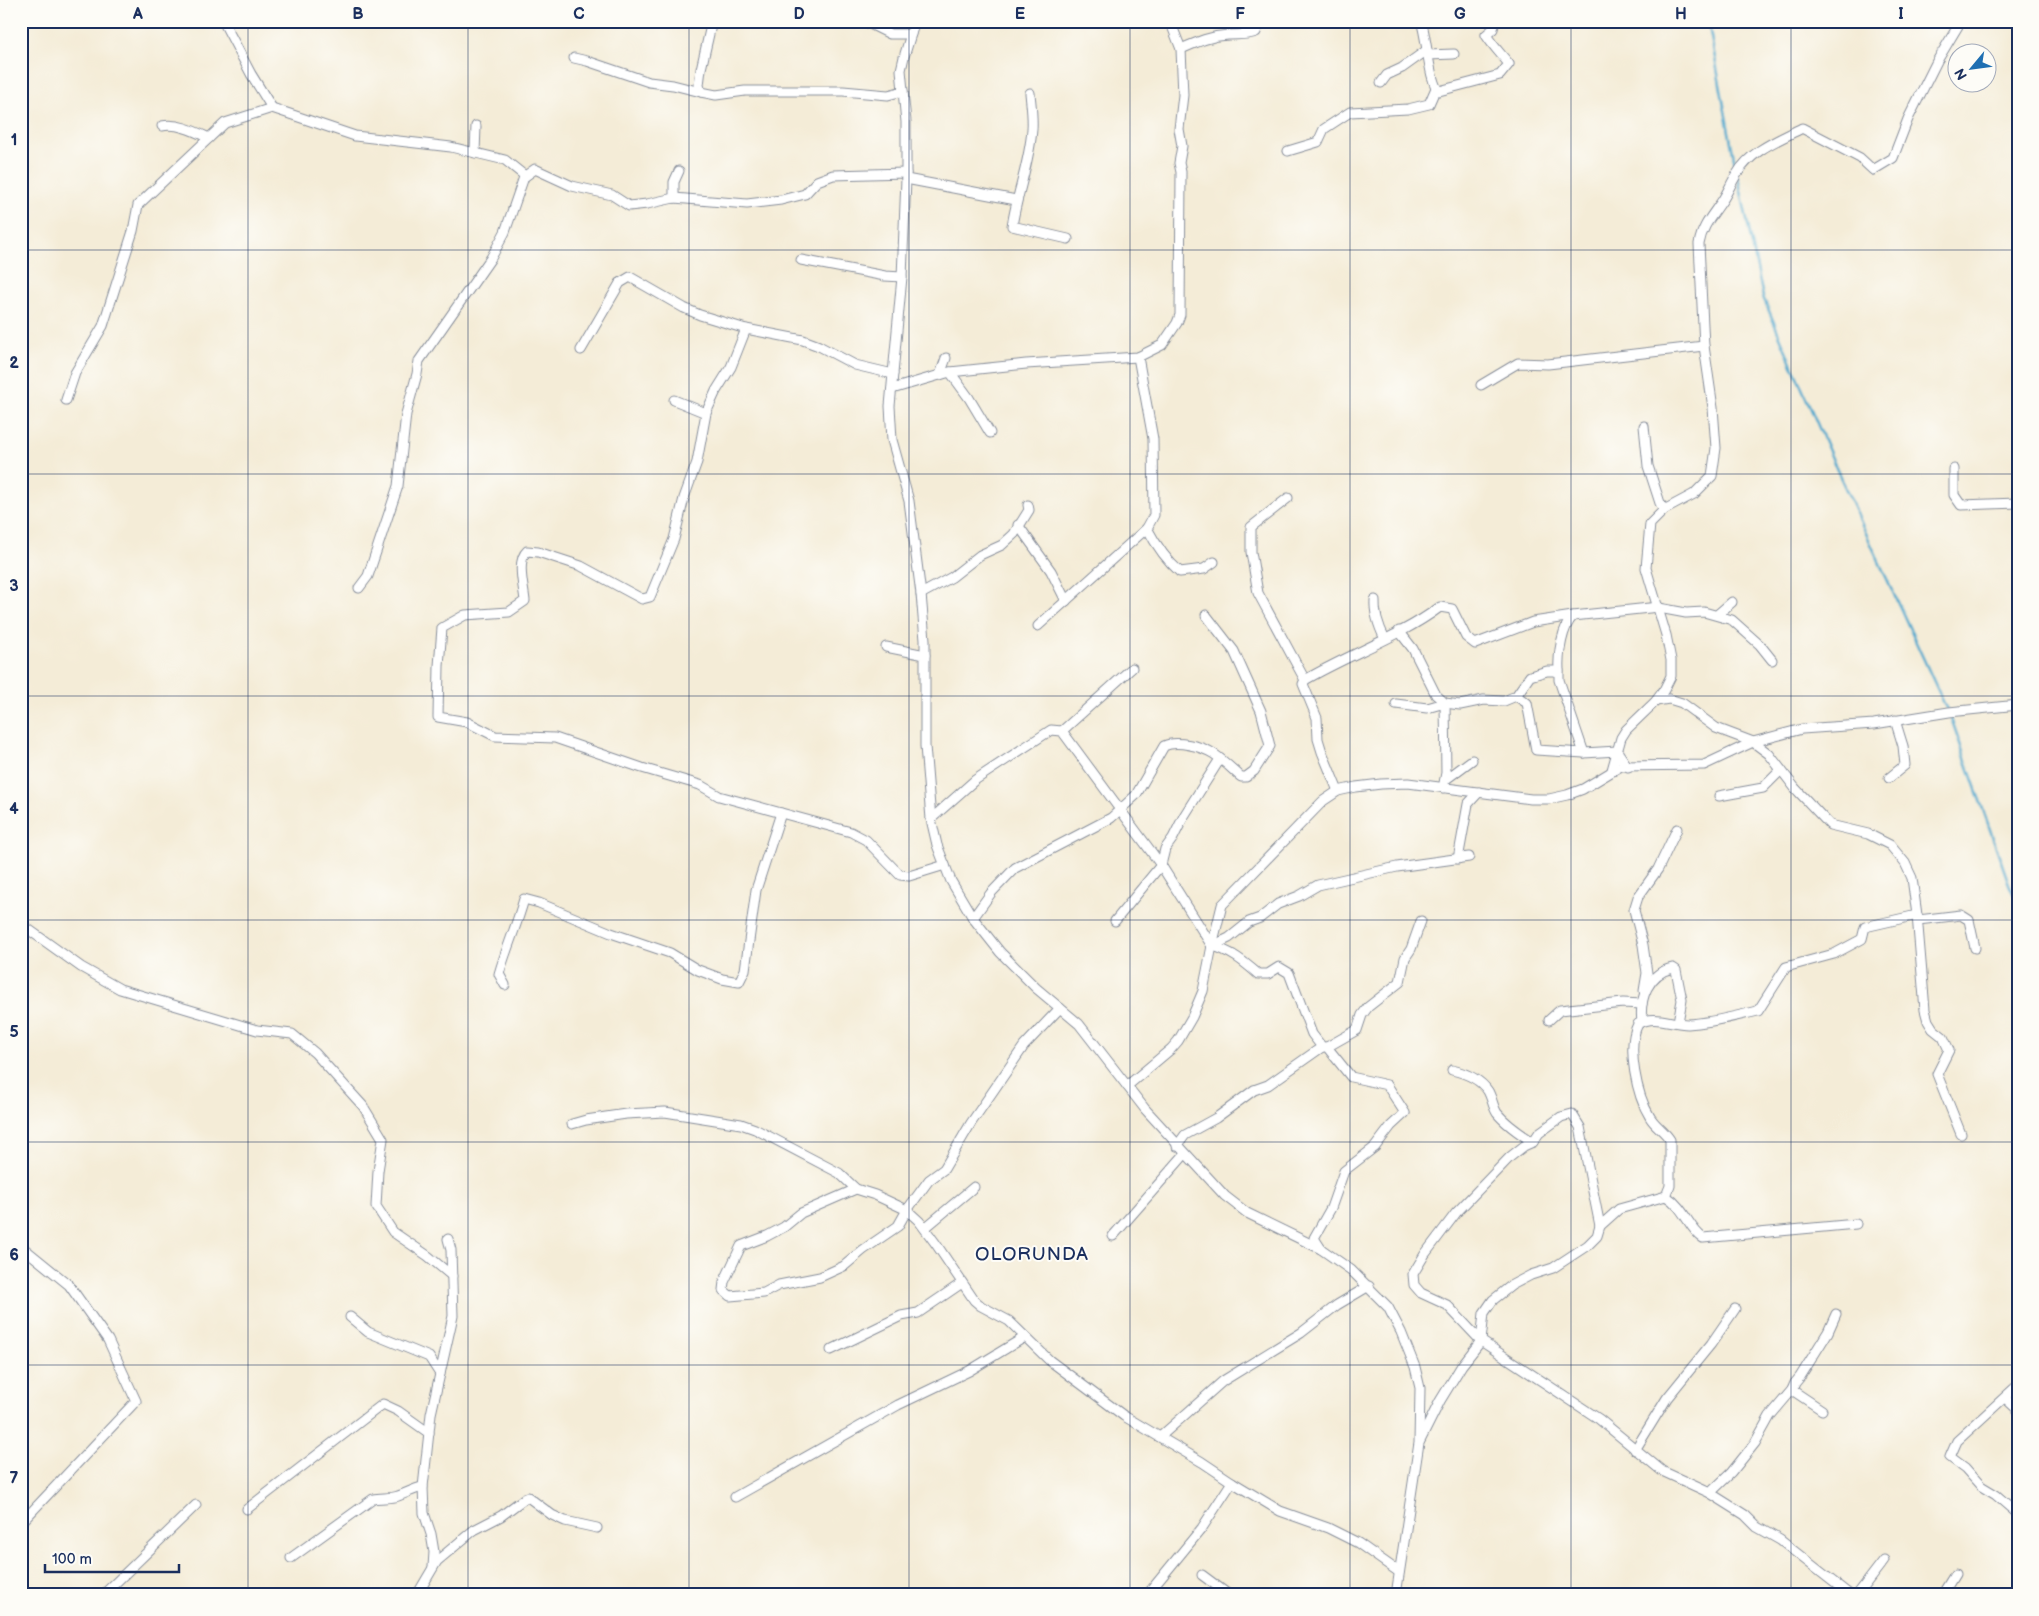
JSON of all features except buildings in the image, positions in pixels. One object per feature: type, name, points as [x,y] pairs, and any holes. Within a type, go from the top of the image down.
[{"type":"street","points":[[223,21],[251,74],[272,108]]},
{"type":"street","points":[[701,92],[699,85],[701,69],[712,21]]},
{"type":"street","points":[[864,21],[890,34],[911,34]]},
{"type":"street","points":[[915,21],[901,70],[906,122],[906,176],[902,277],[892,389],[892,440],[909,501],[921,594],[925,655],[926,746],[931,819],[937,845],[951,880],[973,918],[1000,952],[1036,988],[1084,1030],[1177,1146],[1225,1196],[1247,1213],[1321,1249],[1351,1270],[1388,1307],[1401,1332],[1415,1367],[1420,1388],[1419,1443],[1396,1595]]},
{"type":"street","points":[[892,389],[950,372],[1026,364],[1138,357],[1162,345],[1177,323],[1180,314],[1181,172],[1179,163],[1182,146],[1179,129],[1183,95],[1181,49],[1170,21]]},
{"type":"street","points":[[1181,49],[1203,38],[1230,34],[1246,36],[1256,32],[1260,21]]},
{"type":"street","points":[[1288,151],[1318,142],[1324,129],[1350,112],[1408,109],[1429,104],[1436,88],[1422,21]]},
{"type":"street","points":[[1436,88],[1439,91],[1446,90],[1500,75],[1508,64],[1486,35],[1493,29],[1495,21]]},
{"type":"street","points":[[1612,770],[1617,751],[1626,730],[1656,701],[1671,676],[1668,644],[1646,568],[1650,524],[1664,510],[1694,494],[1712,476],[1716,448],[1713,408],[1704,346],[1698,244],[1701,230],[1726,196],[1737,172],[1760,150],[1802,128],[1860,158],[1873,170],[1893,158],[1908,120],[1937,61],[1961,21]]},
{"type":"street","points":[[1381,84],[1387,75],[1428,53],[1454,54]]},
{"type":"street","points":[[574,58],[649,82],[673,85],[716,95],[744,91],[843,91],[888,95],[903,91]]},
{"type":"street","points":[[1030,94],[1032,129],[1026,166],[1016,200],[1012,226],[1068,239]]},
{"type":"street","points":[[66,400],[75,373],[103,326],[132,231],[138,204],[225,123],[272,108],[355,136],[451,147],[505,160],[525,176]]},
{"type":"street","points":[[162,126],[171,125],[191,130],[209,138]]},
{"type":"street","points":[[475,153],[476,126]]},
{"type":"street","points":[[360,588],[368,576],[398,486],[406,414],[419,360],[491,258],[505,232],[525,176],[535,169],[572,186],[612,195],[629,206],[674,198],[747,204],[781,200],[805,194],[817,181],[833,175],[906,176],[1016,200]]},
{"type":"street","points":[[674,198],[674,182],[678,170]]},
{"type":"street","points":[[801,260],[885,276],[902,277]]},
{"type":"street","points":[[581,350],[620,283],[630,277],[684,308],[719,322],[803,340],[819,346],[855,366],[893,374]]},
{"type":"street","points":[[746,329],[731,367],[716,391],[706,413],[697,462],[684,498],[674,539],[650,597],[644,599],[637,597],[586,568],[538,552],[527,551],[522,562],[525,602],[509,612],[465,615],[442,628],[438,717],[467,722],[495,736],[555,738],[642,768],[700,785],[719,796],[851,832],[866,840],[900,875],[909,876],[945,865]]},
{"type":"street","points":[[1481,385],[1518,363],[1548,364],[1704,346]]},
{"type":"street","points":[[1038,626],[1147,528],[1154,515],[1153,439],[1138,357]]},
{"type":"street","points":[[940,375],[946,358]]},
{"type":"street","points":[[950,372],[969,398],[990,433]]},
{"type":"street","points":[[674,400],[706,413]]},
{"type":"street","points":[[1644,426],[1648,466],[1664,510]]},
{"type":"street","points":[[1954,469],[1954,496],[1961,505],[2018,503]]},
{"type":"street","points":[[1288,498],[1251,527],[1251,552],[1258,593],[1305,680]]},
{"type":"street","points":[[921,594],[952,577],[980,555],[1002,545],[1014,534],[1029,510],[1028,505]]},
{"type":"street","points":[[1018,525],[1051,572],[1066,601]]},
{"type":"street","points":[[1147,528],[1168,562],[1180,572],[1204,569],[1214,562]]},
{"type":"street","points":[[1375,600],[1374,608],[1385,639]]},
{"type":"street","points":[[1718,616],[1732,602]]},
{"type":"street","points":[[1338,791],[1318,739],[1317,718],[1305,692],[1303,684],[1305,680],[1335,662],[1426,618],[1440,607],[1452,609],[1466,637],[1475,644],[1533,622],[1573,616],[1659,608],[1686,613],[1704,612],[1732,620],[1747,632],[1772,660]]},
{"type":"street","points":[[973,918],[991,892],[1016,868],[1111,818],[1136,796],[1164,746],[1175,743],[1204,749],[1241,776],[1246,777],[1254,771],[1270,746],[1261,711],[1234,651],[1206,615]]},
{"type":"street","points":[[1573,616],[1567,622],[1558,654],[1558,670],[1584,753]]},
{"type":"street","points":[[1399,631],[1414,649],[1436,696],[1445,703]]},
{"type":"street","points":[[886,647],[925,655]]},
{"type":"street","points":[[931,819],[946,803],[982,775],[1051,730],[1062,731],[1132,668]]},
{"type":"street","points":[[1396,704],[1427,708],[1445,703],[1460,705],[1484,700],[1504,701],[1516,696],[1530,676],[1558,670]]},
{"type":"street","points":[[1516,696],[1527,703],[1536,750],[1584,753],[1617,751]]},
{"type":"street","points":[[1656,701],[1669,699],[1682,702],[1716,728],[1753,742],[1769,754],[1794,788],[1830,825],[1868,834],[1890,845],[1905,863],[1912,878],[1925,1010],[1928,1021],[1933,1029],[1943,1037],[1949,1050],[1937,1074],[1961,1134]]},
{"type":"street","points":[[1444,784],[1445,703]]},
{"type":"street","points":[[1127,1086],[1178,1041],[1192,1017],[1203,991],[1222,905],[1316,807],[1338,791],[1381,784],[1444,784],[1479,792],[1532,799],[1549,799],[1567,796],[1583,789],[1621,766],[1704,765],[1753,742],[1802,729],[1874,724],[2018,705]]},
{"type":"street","points":[[1889,778],[1905,765],[1904,746],[1895,720]]},
{"type":"street","points":[[1062,731],[1161,865],[1212,946],[1224,949],[1239,957],[1258,974],[1268,974],[1279,967],[1289,973],[1312,1034],[1351,1076],[1387,1085],[1405,1113],[1391,1126],[1375,1147],[1344,1171],[1331,1208],[1314,1238],[1321,1249]]},
{"type":"street","points":[[1617,751],[1628,767]]},
{"type":"street","points":[[1115,922],[1161,865],[1165,849],[1220,759]]},
{"type":"street","points":[[1444,784],[1472,760]]},
{"type":"street","points":[[1719,796],[1762,788],[1781,770]]},
{"type":"street","points":[[1458,859],[1468,804],[1479,792]]},
{"type":"street","points":[[505,985],[499,974],[506,948],[515,930],[524,899],[539,903],[611,934],[670,953],[698,970],[722,979],[739,982],[746,970],[756,890],[781,813]]},
{"type":"street","points":[[1642,1022],[1640,1010],[1647,973],[1643,945],[1634,910],[1638,897],[1658,869],[1677,830]]},
{"type":"street","points":[[1212,946],[1229,938],[1249,922],[1260,918],[1278,904],[1299,896],[1318,885],[1383,870],[1469,858]]},
{"type":"street","points":[[1666,1196],[1670,1186],[1670,1140],[1649,1116],[1640,1095],[1634,1066],[1636,1028],[1642,1022],[1648,1019],[1687,1024],[1758,1011],[1786,967],[1834,954],[1862,940],[1865,927],[1917,917],[1961,915],[1969,920],[1975,948]]},
{"type":"street","points":[[1177,1146],[1186,1135],[1216,1118],[1254,1090],[1268,1085],[1324,1047],[1357,1030],[1362,1015],[1368,1006],[1400,982],[1405,958],[1411,949],[1420,921]]},
{"type":"street","points":[[21,924],[81,967],[120,989],[257,1030],[292,1034],[314,1053],[363,1106],[383,1138],[378,1171],[376,1206],[393,1232],[428,1256],[452,1276]]},
{"type":"street","points":[[1644,991],[1653,978],[1667,969],[1673,968],[1676,970],[1682,1000],[1678,1022]]},
{"type":"street","points":[[1550,1020],[1560,1010],[1623,1003],[1642,1004]]},
{"type":"street","points":[[856,1189],[801,1213],[784,1227],[741,1246],[724,1282],[723,1290],[730,1296],[764,1293],[779,1285],[820,1277],[844,1266],[863,1250],[898,1226],[929,1180],[944,1169],[971,1123],[1024,1046],[1060,1008]]},
{"type":"street","points":[[1452,1070],[1466,1073],[1479,1082],[1487,1090],[1497,1113],[1521,1135],[1533,1142]]},
{"type":"street","points":[[572,1124],[626,1114],[666,1112],[741,1124],[755,1129],[839,1173],[856,1189],[875,1195],[907,1210],[924,1228],[974,1300],[981,1306],[1009,1321],[1049,1360],[1124,1416],[1280,1511],[1328,1528],[1358,1543],[1400,1572]]},
{"type":"street","points":[[1600,1226],[1580,1127],[1572,1114],[1561,1117],[1539,1133],[1533,1142],[1524,1146],[1510,1157],[1456,1213],[1424,1254],[1413,1274],[1414,1285],[1421,1293],[1447,1305],[1482,1341],[1594,1415],[1662,1471],[1710,1493],[1744,1514],[1757,1527],[1780,1540],[1850,1595]]},
{"type":"street","points":[[1113,1236],[1185,1154]]},
{"type":"street","points":[[924,1228],[974,1187]]},
{"type":"street","points":[[1419,1443],[1440,1401],[1462,1365],[1482,1341],[1484,1313],[1493,1300],[1512,1285],[1531,1275],[1553,1268],[1575,1254],[1596,1236],[1600,1226],[1619,1210],[1666,1196],[1675,1201],[1698,1235],[1703,1238],[1856,1224]]},
{"type":"street","points":[[434,1567],[434,1552],[431,1534],[424,1513],[422,1488],[431,1414],[453,1316],[451,1250],[448,1239]]},
{"type":"street","points":[[21,1246],[69,1285],[108,1340],[136,1401],[21,1523]]},
{"type":"street","points":[[831,1350],[901,1316],[918,1312],[962,1283]]},
{"type":"street","points":[[1160,1437],[1223,1381],[1301,1333],[1337,1305],[1369,1286]]},
{"type":"street","points":[[1635,1450],[1667,1398],[1711,1344],[1735,1309]]},
{"type":"street","points":[[1710,1493],[1749,1450],[1770,1416],[1792,1390],[1828,1332],[1836,1314]]},
{"type":"street","points":[[350,1317],[368,1332],[429,1357],[440,1374]]},
{"type":"street","points":[[735,1497],[898,1405],[969,1371],[1025,1337]]},
{"type":"street","points":[[2018,1385],[1957,1441],[1950,1457],[1965,1468],[1981,1486],[1996,1495],[2018,1514]]},
{"type":"street","points":[[1792,1390],[1822,1410]]},
{"type":"street","points":[[2005,1398],[2018,1410]]},
{"type":"street","points":[[247,1509],[382,1404],[398,1411],[429,1433]]},
{"type":"street","points":[[1147,1595],[1202,1528],[1232,1482]]},
{"type":"street","points":[[292,1558],[372,1499],[383,1496],[396,1497],[410,1489],[422,1488]]},
{"type":"street","points":[[417,1595],[437,1561],[474,1530],[502,1516],[525,1498],[528,1497],[552,1516],[564,1521],[597,1528]]},
{"type":"street","points":[[103,1595],[196,1506]]},
{"type":"street","points":[[1857,1595],[1884,1560]]},
{"type":"street","points":[[1942,1595],[1955,1574]]},
{"type":"street","points":[[1202,1575],[1229,1595]]},
{"type":"waterway","points":[[1708,21],[1736,169]]},
{"type":"waterway","points":[[1738,177],[1763,297],[1837,470],[1947,710]]},
{"type":"waterway","points":[[1950,715],[2009,884],[2018,904]]},
{"type":"district","name":"OLORUNDA","points":[[1032,1253]]}]
